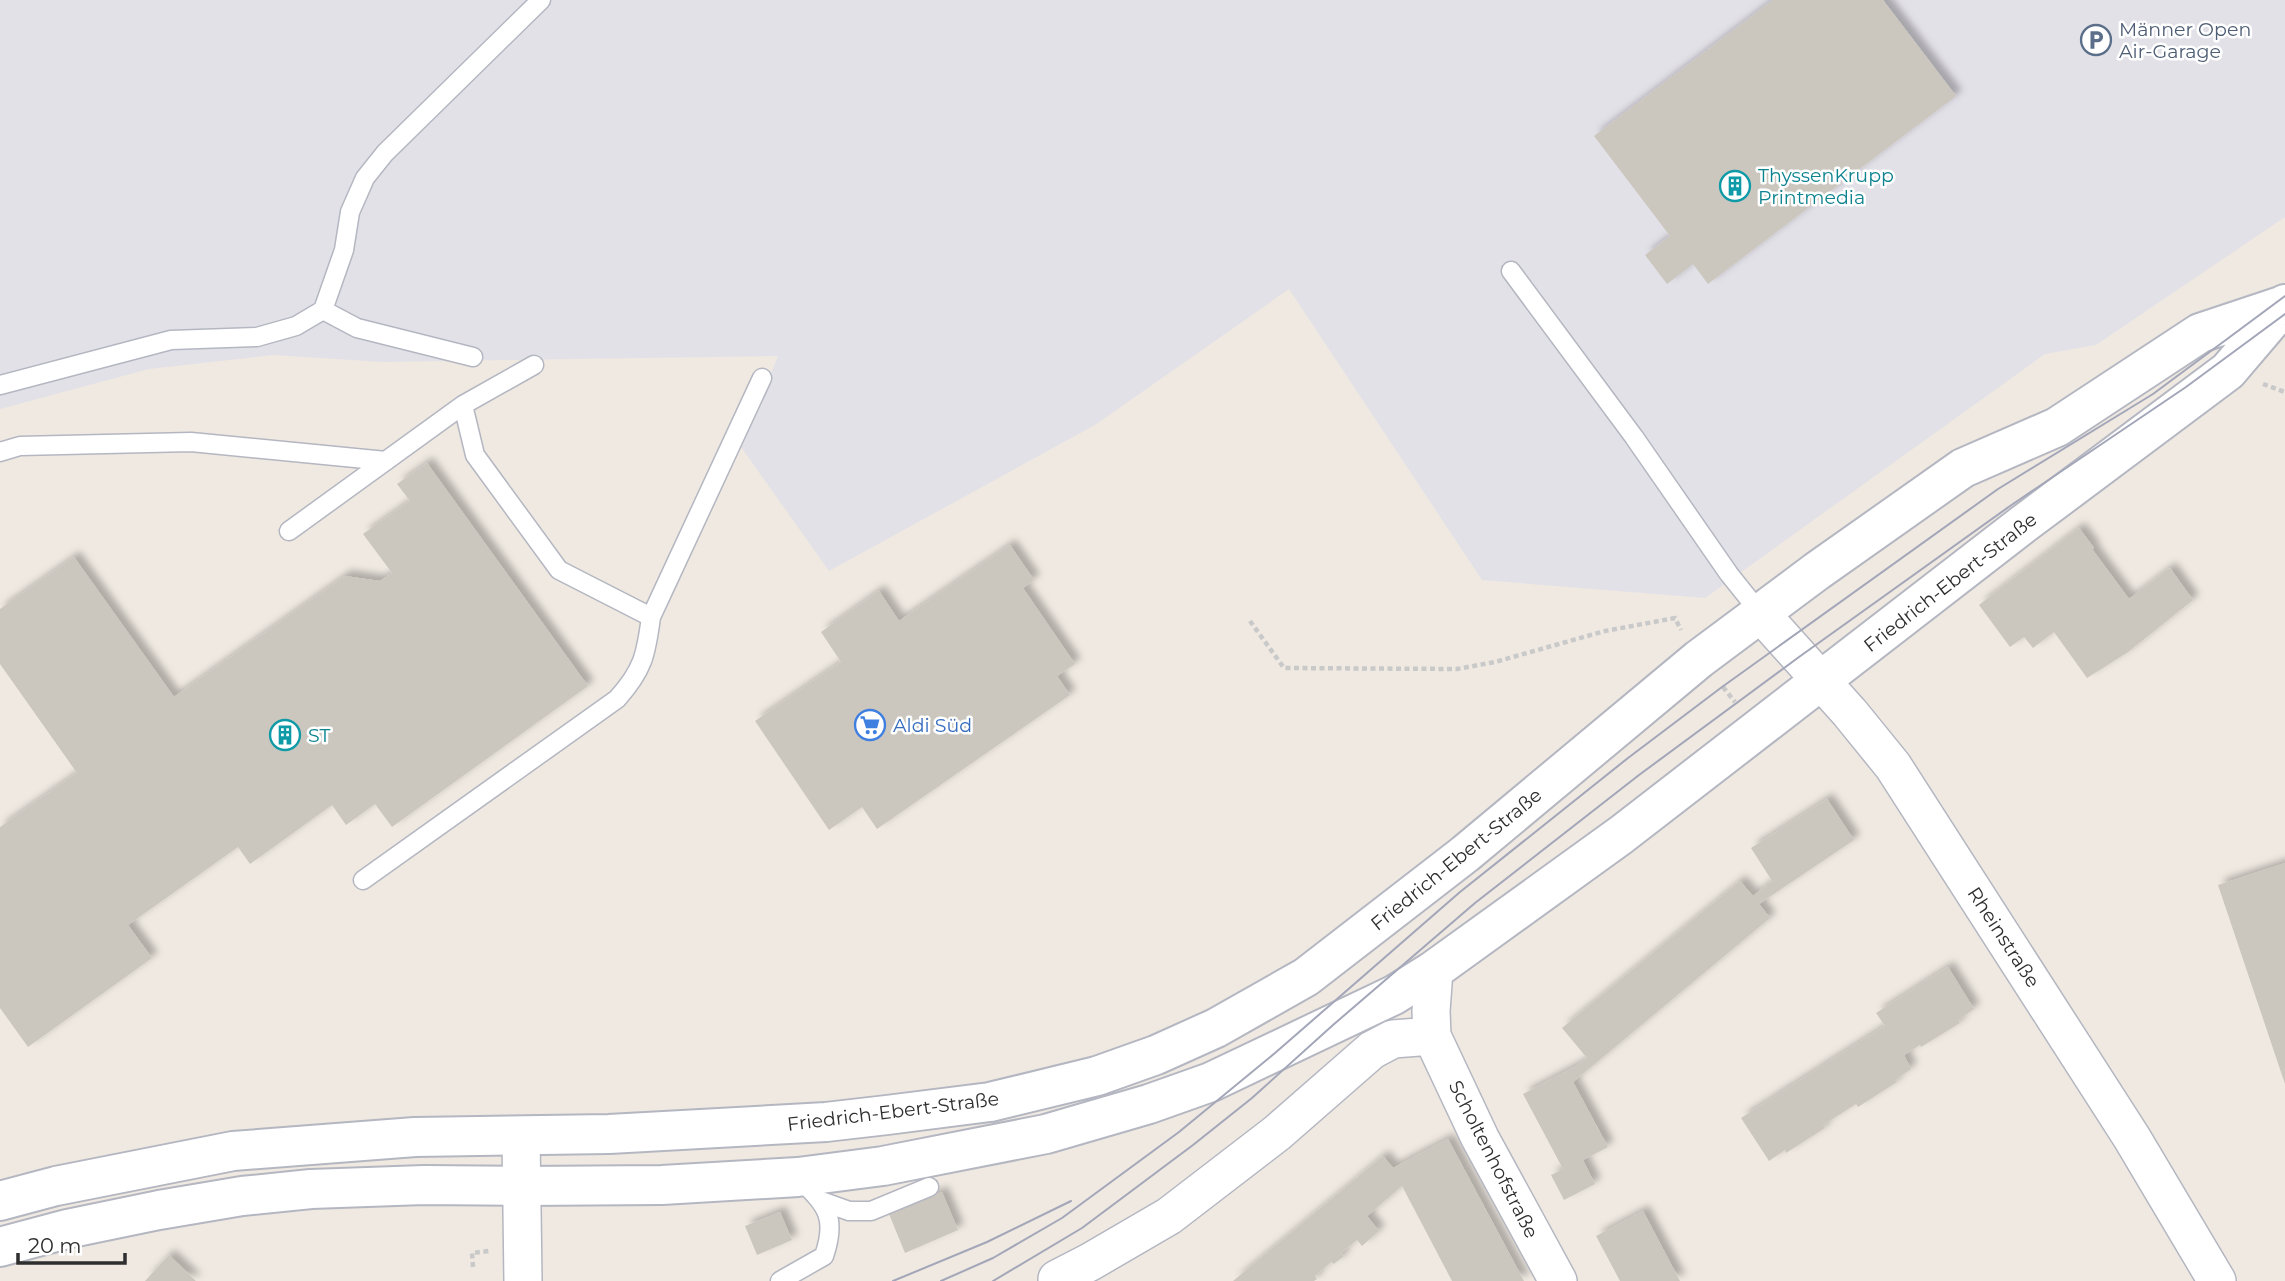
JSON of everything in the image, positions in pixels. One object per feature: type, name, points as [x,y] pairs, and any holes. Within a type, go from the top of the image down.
[{"type":"main road","name":"Friedrich-Ebert-Straße","points":[[0,1201],[69,1183],[233,1151],[415,1137],[609,1134],[827,1122],[977,1104],[1097,1076],[1156,1055],[1216,1028],[1306,977],[1465,854],[1699,659],[1817,571],[1963,468],[2057,428],[2200,333],[2285,304]]},
{"type":"main road","name":"Friedrich-Ebert-Straße","points":[[0,1247],[67,1229],[242,1196],[311,1189],[424,1185],[662,1185],[809,1189],[883,1166],[1046,1134],[1149,1104],[1211,1082],[1394,995],[1434,970],[1620,835],[2022,525],[2228,371],[2285,304]]},
{"type":"street","name":"Rheinstraße","points":[[1761,614],[1850,713],[1893,766],[2132,1138],[2217,1281]]},
{"type":"street","points":[[1057,1279],[1097,1272],[1287,1125],[1372,1050],[1393,1039],[1432,1036],[1434,970]]},
{"type":"street","name":"Scholtenhofstraße","points":[[1432,1036],[1480,1138],[1558,1281]]},
{"type":"street","points":[[521,1136],[523,1281]]},
{"type":"lane","points":[[0,384],[171,340],[257,337],[296,326],[323,310],[344,250],[350,212],[365,177],[384,153],[541,0]]},
{"type":"lane","points":[[1511,271],[1634,437],[1729,574],[1761,614]]},
{"type":"lane","points":[[323,310],[357,328],[473,357]]},
{"type":"lane","points":[[289,531],[463,405],[534,365]]},
{"type":"lane","points":[[363,880],[617,699],[634,680],[647,652],[651,617],[762,378]]},
{"type":"lane","points":[[463,405],[475,455],[559,570],[651,617]]},
{"type":"lane","points":[[0,452],[20,446],[191,442],[386,461]]},
{"type":"lane","points":[[809,1189],[849,1211],[871,1211],[929,1187]]},
{"type":"lane","points":[[780,1281],[824,1256],[831,1236],[829,1218],[809,1189]]},
{"type":"path","points":[[1250,621],[1284,668],[1457,669],[1494,662],[1605,631],[1675,618],[1687,645],[1757,729]]},
{"type":"shaded area","points":[[0,0],[2285,0],[2285,217],[2096,345],[2045,354],[1705,598],[1482,580],[1289,289],[1095,425],[829,571],[741,447],[778,356],[383,362],[273,355],[149,369],[0,409]]},
{"type":"building","name":"ThyssenKrupp Printmedia","points":[[1773,0],[1883,0],[1956,96],[1708,284],[1693,264],[1667,284],[1645,255],[1670,236],[1594,136]]},
{"type":"building","name":"ST","points":[[427,463],[588,686],[392,827],[375,804],[346,825],[332,805],[250,864],[238,847],[128,925],[152,958],[28,1047],[0,1008],[0,827],[77,773],[0,664],[0,609],[74,557],[174,697],[345,576],[380,581],[392,573],[363,534],[410,501],[397,484]]},
{"type":"building","points":[[2079,528],[2129,599],[2170,568],[2193,600],[2128,652],[2087,678],[2054,632],[2033,648],[2024,637],[2010,647],[1979,605]]},
{"type":"building","points":[[1010,545],[1034,580],[1023,588],[1075,664],[1057,676],[1070,695],[877,829],[862,807],[829,830],[755,721],[841,662],[821,632],[879,591],[899,621]]},
{"type":"building","points":[[1827,799],[1854,840],[1759,904],[1770,918],[1573,1082],[1608,1147],[1583,1160],[1595,1184],[1564,1200],[1551,1175],[1563,1169],[1523,1094],[1587,1058],[1562,1028],[1740,881],[1753,896],[1772,881],[1751,848]]},
{"type":"building","points":[[2285,863],[2285,1084],[2218,885]]},
{"type":"building","points":[[1948,967],[1974,1009],[1958,1020],[1960,1023],[1904,1055],[1911,1069],[1895,1080],[1897,1082],[1858,1107],[1856,1104],[1823,1125],[1825,1128],[1769,1161],[1741,1118],[1885,1026],[1876,1013]]},
{"type":"building","points":[[1448,1139],[1524,1281],[1452,1281],[1402,1186],[1367,1216],[1379,1231],[1362,1246],[1357,1240],[1341,1253],[1344,1256],[1334,1264],[1331,1262],[1315,1276],[1317,1279],[1314,1281],[1233,1281],[1383,1156],[1393,1168]]},
{"type":"building","points":[[942,1192],[958,1230],[905,1253],[889,1214]]},
{"type":"building","points":[[1643,1211],[1680,1281],[1620,1281],[1596,1236]]},
{"type":"building","points":[[780,1212],[792,1240],[757,1255],[745,1226]]},
{"type":"building","points":[[169,1255],[196,1281],[145,1281]]},
{"type":"tram line","points":[[941,1281],[993,1258],[1062,1218],[1179,1132],[1275,1053],[1460,892],[1722,687],[1998,489],[2153,394],[2285,296]]},
{"type":"tram line","points":[[993,1281],[1082,1228],[1193,1145],[1252,1098],[1475,903],[1639,775],[2010,506],[2186,387],[2285,314]]},
{"type":"tram line","points":[[893,1281],[987,1242],[1071,1201]]},
{"type":"place","name":"Männer Open Air-Garage","points":[[2096,40]]},
{"type":"place","name":"ThyssenKrupp Printmedia","points":[[1735,186]]},
{"type":"place","name":"Aldi Süd","points":[[870,725]]},
{"type":"place","name":"ST","points":[[285,735]]}]
